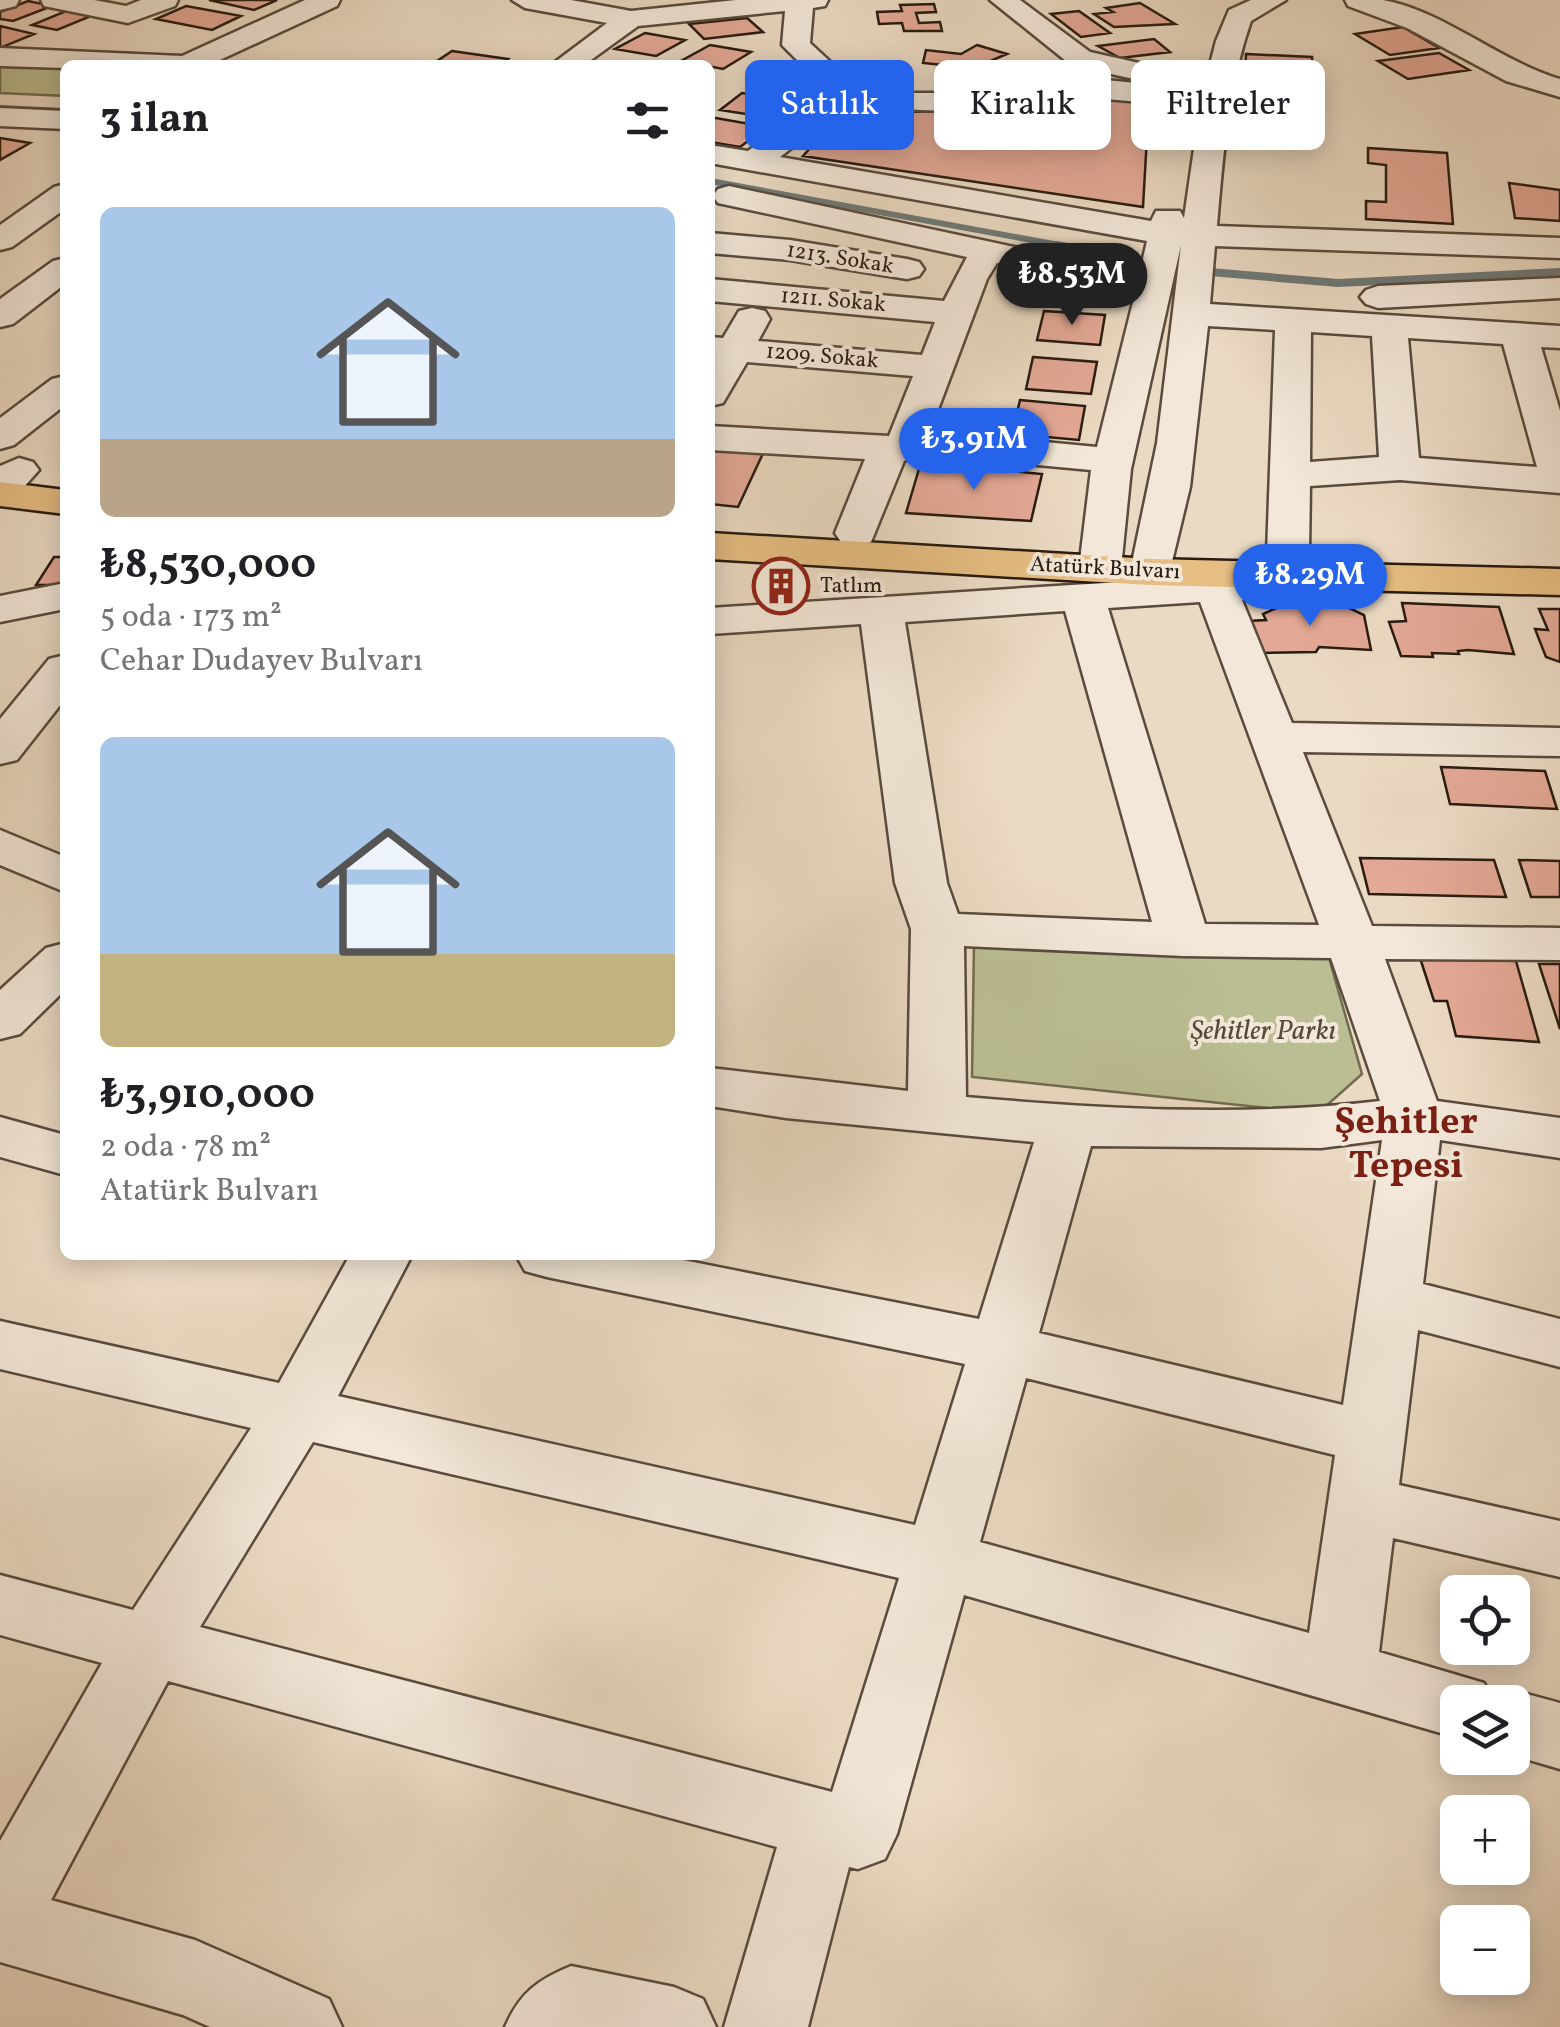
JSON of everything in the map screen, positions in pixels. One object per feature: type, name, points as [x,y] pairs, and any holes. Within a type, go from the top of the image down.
[{"type":"main road","points":[[4,472],[60,474]]},
{"type":"main road","points":[[4,472],[60,500]]},
{"type":"main road","name":"Atatürk Bulvarı","points":[[715,526],[856,533],[1096,571]]},
{"type":"main road","name":"Atatürk Bulvarı","points":[[715,546],[1096,571],[1154,560],[1288,553],[1560,563]]},
{"type":"main road","name":"Atatürk Bulvarı","points":[[1154,560],[1326,579],[1560,582]]},
{"type":"street","points":[[54,0],[128,15],[164,0]]},
{"type":"street","points":[[196,60],[327,0]]},
{"type":"street","points":[[526,0],[631,19],[815,0]]},
{"type":"street","points":[[1002,0],[1080,59],[1131,73]]},
{"type":"street","points":[[1196,60],[1203,22],[1235,0]]},
{"type":"street","points":[[1184,940],[1096,571],[1113,460],[1154,297],[1182,235],[1234,28],[1240,16],[1273,0]]},
{"type":"street","points":[[1358,0],[1516,76],[1560,88]]},
{"type":"street","points":[[1394,14],[1433,0]]},
{"type":"street","points":[[800,1],[796,45],[809,60]]},
{"type":"street","points":[[571,60],[631,19]]},
{"type":"street","points":[[0,57],[69,60]]},
{"type":"street","points":[[914,106],[944,106],[1081,88],[1131,88]]},
{"type":"street","points":[[0,117],[60,120]]},
{"type":"street","points":[[754,162],[770,150]]},
{"type":"street","points":[[1154,560],[1192,309],[1182,235],[1187,150]]},
{"type":"street","points":[[715,155],[1182,235],[1247,239],[1276,256],[1336,260],[1405,254],[1442,246],[1560,248]]},
{"type":"street","points":[[715,194],[824,216],[971,281],[1080,271],[1154,297]]},
{"type":"street","points":[[0,214],[49,217]]},
{"type":"street","points":[[715,378],[723,349],[766,294],[790,250],[824,216]]},
{"type":"street","points":[[0,240],[49,217]]},
{"type":"street","name":"1213. Sokak","points":[[715,243],[790,250],[971,281]]},
{"type":"street","points":[[0,316],[60,272]]},
{"type":"street","points":[[856,533],[900,446],[971,281]]},
{"type":"street","name":"1211. Sokak","points":[[715,290],[766,294],[971,281]]},
{"type":"street","points":[[1192,309],[1238,296],[1314,300],[1560,288]]},
{"type":"street","points":[[1297,321],[1360,312],[1560,300]]},
{"type":"street","points":[[1192,309],[1297,321],[1560,337]]},
{"type":"street","points":[[1288,553],[1297,321]]},
{"type":"street","points":[[1389,327],[1400,468]]},
{"type":"street","points":[[1289,475],[1400,468],[1560,480],[1519,334]]},
{"type":"street","name":"1209. Sokak","points":[[723,349],[934,367]]},
{"type":"street","points":[[4,472],[60,394]]},
{"type":"street","points":[[715,438],[1113,460]]},
{"type":"street","points":[[715,621],[881,610],[1096,571],[1217,590],[1326,579]]},
{"type":"street","points":[[1217,590],[1352,942],[1414,1117],[1393,1300],[1340,1673]]},
{"type":"street","points":[[0,609],[60,597]]},
{"type":"street","points":[[881,610],[921,883],[937,929],[937,1113]]},
{"type":"street","points":[[0,750],[60,674]]},
{"type":"street","points":[[1275,737],[1560,742]]},
{"type":"street","points":[[0,845],[60,875]]},
{"type":"street","points":[[937,929],[1184,940],[1560,944]]},
{"type":"street","points":[[0,1020],[60,965]]},
{"type":"street","points":[[715,1088],[786,1099],[1068,1126],[1321,1128],[1414,1117],[1560,1138]]},
{"type":"street","points":[[0,1605],[858,1834],[1068,1126]]},
{"type":"street","points":[[0,1137],[60,1154]]},
{"type":"street","points":[[300,2027],[195,1979],[0,1921],[150,1645],[296,1412],[378,1260]]},
{"type":"street","points":[[571,1260],[1002,1348],[1373,1438]]},
{"type":"street","points":[[1393,1300],[1560,1343]]},
{"type":"street","points":[[0,1345],[939,1560],[1440,1701]]},
{"type":"street","points":[[1363,1504],[1560,1549]]},
{"type":"street","points":[[1530,1727],[1560,1736]]},
{"type":"street","points":[[766,2027],[822,1824]]},
{"type":"street","points":[[548,2027],[570,2006],[674,2027]]},
{"type":"green space","points":[[0,66],[60,69],[60,96],[0,93]]},
{"type":"green space","name":"Şehitler Parkı","points":[[974,944],[1329,958],[1362,1074],[1326,1106],[1287,1110],[972,1077]]},
{"type":"building","points":[[209,0],[277,0],[254,10]]},
{"type":"building","points":[[28,1],[52,6],[13,21],[0,19],[0,12]]},
{"type":"building","points":[[1140,3],[1175,24],[1114,27],[1094,14],[1113,12],[1106,8]]},
{"type":"building","points":[[934,4],[936,12],[916,13],[919,23],[940,22],[942,31],[904,31],[902,23],[879,24],[877,12],[902,11],[900,5]]},
{"type":"building","points":[[186,6],[241,16],[212,30],[156,19]]},
{"type":"building","points":[[71,9],[96,14],[57,30],[32,25]]},
{"type":"building","points":[[1079,11],[1110,33],[1081,37],[1051,14]]},
{"type":"building","points":[[747,18],[763,32],[704,39],[689,24]]},
{"type":"building","points":[[0,26],[34,34],[0,48]]},
{"type":"building","points":[[1403,27],[1439,48],[1390,55],[1355,34]]},
{"type":"building","points":[[645,33],[685,40],[656,56],[615,49]]},
{"type":"building","points":[[1154,39],[1170,52],[1120,58],[1098,46]]},
{"type":"building","points":[[710,45],[751,52],[723,69],[715,67],[715,60],[683,60]]},
{"type":"building","points":[[977,45],[1007,54],[993,60],[923,63],[926,50],[961,54]]},
{"type":"building","points":[[452,51],[508,59],[507,60],[438,60]]},
{"type":"building","points":[[1439,53],[1469,70],[1408,79],[1378,61]]},
{"type":"building","points":[[1246,54],[1312,60],[1246,60]]},
{"type":"building","points":[[742,93],[745,93],[745,114],[720,110]]},
{"type":"building","points":[[1111,97],[1131,99],[1131,150],[1146,150],[1143,207],[803,156],[808,150],[914,150],[914,112],[934,111],[934,150],[1111,150]]},
{"type":"building","points":[[715,118],[745,123],[745,143],[740,147],[715,143]]},
{"type":"building","points":[[0,138],[30,143],[0,160]]},
{"type":"building","points":[[1368,148],[1447,153],[1453,224],[1366,219],[1366,201],[1386,202],[1386,165],[1368,163]]},
{"type":"building","points":[[1509,183],[1560,190],[1560,221],[1515,218]]},
{"type":"building","points":[[1044,311],[1105,315],[1100,345],[1037,340]]},
{"type":"building","points":[[1033,357],[1097,362],[1091,394],[1026,389]]},
{"type":"building","points":[[1020,400],[1085,406],[1079,440],[1012,434]]},
{"type":"building","points":[[715,442],[766,447],[738,507],[715,505]]},
{"type":"building","points":[[921,462],[1042,474],[1031,521],[906,513]]},
{"type":"building","points":[[54,557],[60,557],[60,585],[36,585]]},
{"type":"building","name":"Tatlım","points":[[801,568],[805,602],[762,604],[758,570]]},
{"type":"building","points":[[1402,603],[1499,607],[1514,654],[1468,650],[1458,651],[1459,654],[1432,653],[1433,657],[1401,656],[1389,622],[1406,621]]},
{"type":"building","points":[[1283,605],[1343,605],[1364,615],[1371,650],[1319,647],[1316,652],[1260,653],[1248,621],[1266,620],[1263,614]]},
{"type":"building","points":[[1539,609],[1560,609],[1560,662],[1546,657],[1535,629],[1548,630]]},
{"type":"building","points":[[1441,767],[1545,771],[1557,809],[1450,804]]},
{"type":"building","points":[[1360,858],[1494,860],[1506,897],[1369,894]]},
{"type":"building","points":[[1519,860],[1560,861],[1560,897],[1531,897]]},
{"type":"building","points":[[1420,958],[1516,961],[1539,1042],[1456,1036],[1447,1001],[1434,1001]]},
{"type":"building","points":[[1539,964],[1560,964],[1560,1029]]},
{"type":"waterway","points":[[0,108],[60,111]]},
{"type":"waterway","points":[[715,182],[1070,247]]},
{"type":"waterway","points":[[1056,245],[1122,257]]},
{"type":"waterway","points":[[1210,272],[1338,283],[1560,272]]},
{"type":"waterway","points":[[1246,598],[1331,593]]},
{"type":"place","name":"Tatlım","points":[[781,586]]},
{"type":"district","name":"Şehitler Tepesi","points":[[1406,1145]]}]
